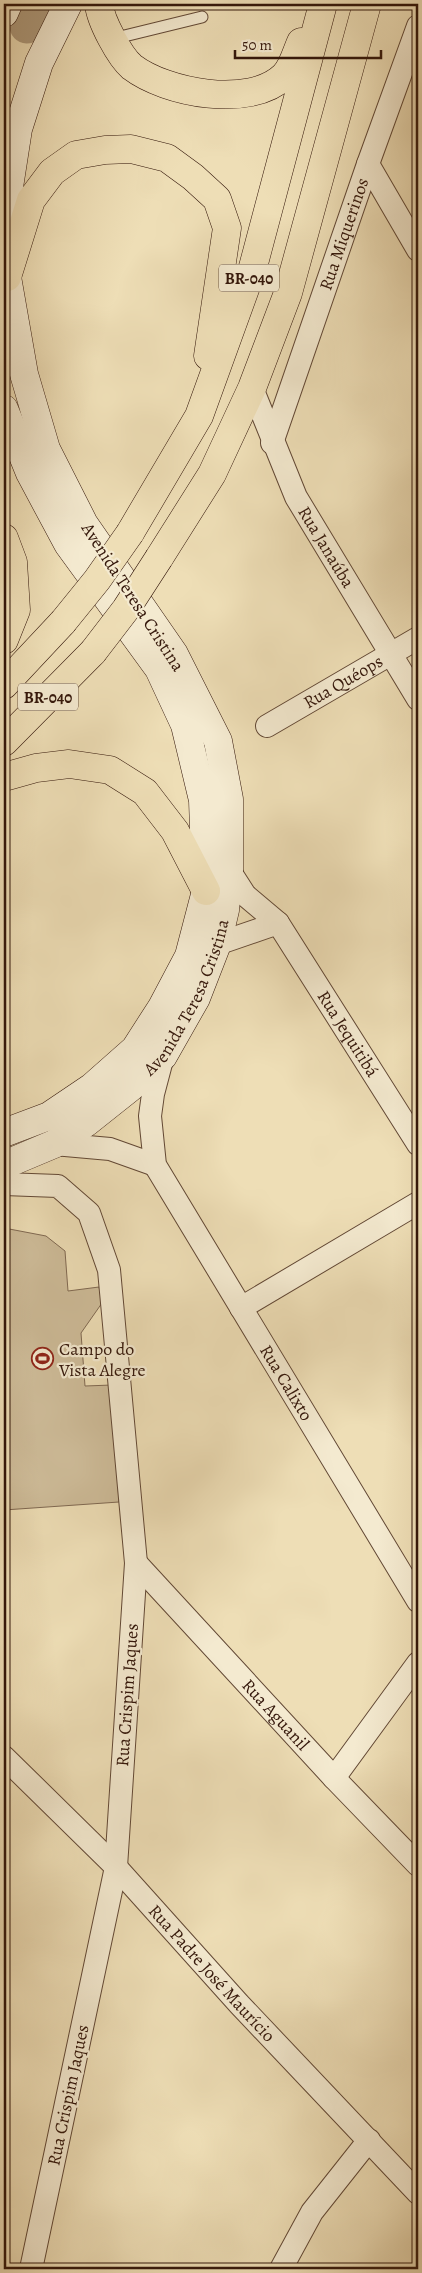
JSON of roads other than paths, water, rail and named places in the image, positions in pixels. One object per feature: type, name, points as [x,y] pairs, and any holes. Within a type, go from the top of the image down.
[{"type":"highway","points":[[99,4],[99,10],[112,39],[130,66],[146,77],[165,84],[223,96],[246,93],[266,86],[283,77],[290,67],[318,4]]},
{"type":"highway","name":"BR-040","points":[[4,685],[64,622],[97,580],[130,533],[199,416],[253,267],[323,4]]},
{"type":"highway","name":"BR-040","points":[[4,742],[93,652],[126,609],[212,474],[252,388],[288,294],[368,4]]},
{"type":"highway","points":[[6,277],[31,200],[52,172],[76,155],[105,150],[131,149],[167,158],[193,177],[217,199],[227,228],[199,416]]},
{"type":"highway","points":[[4,538],[13,562],[16,610],[4,640]]},
{"type":"highway","points":[[4,777],[36,768],[60,765],[110,770],[145,792],[175,831],[206,891]]},
{"type":"main road","points":[[4,13],[8,4]]},
{"type":"main road","name":"Avenida Teresa Cristina","points":[[4,1164],[54,1144],[88,1122],[163,1056],[196,998],[218,944],[225,910],[229,870],[229,799],[218,741],[174,654],[84,524],[46,449],[24,374],[6,277],[9,187],[18,129],[39,63],[68,4]]},
{"type":"main road","name":"Avenida Teresa Cristina","points":[[4,409],[30,473],[68,544],[159,669],[185,724],[203,800],[206,891],[189,956],[162,1007],[135,1049],[92,1087],[49,1116],[4,1133]]},
{"type":"street","name":"Rua Miquerinos","points":[[272,443],[368,164],[418,26]]},
{"type":"street","points":[[368,164],[418,250]]},
{"type":"street","name":"Rua Janaúba","points":[[252,388],[272,443],[296,497],[418,699]]},
{"type":"street","name":"Rua Quéops","points":[[267,726],[418,638]]},
{"type":"street","name":"Rua Jequitibá","points":[[229,870],[245,895],[278,922],[418,1144]]},
{"type":"street","points":[[218,944],[278,922]]},
{"type":"street","name":"Rua Calixto","points":[[163,1056],[153,1094],[150,1116],[155,1165],[418,1601]]},
{"type":"street","points":[[54,1144],[110,1149],[155,1165]]},
{"type":"street","name":"Rua Crispim Jaques","points":[[4,1184],[58,1186],[90,1213],[109,1270],[136,1563],[116,1867],[31,2269]]},
{"type":"street","points":[[241,1308],[418,1203]]},
{"type":"street","name":"Rua Aguanil","points":[[136,1563],[334,1778],[418,1865]]},
{"type":"street","points":[[334,1778],[418,1663]]},
{"type":"street","name":"Rua Padre José Maurício","points":[[4,1757],[116,1867],[239,2004],[418,2193]]},
{"type":"street","points":[[281,2269],[312,2212],[369,2140]]},
{"type":"lane","points":[[112,39],[202,17]]},
{"type":"waterway","points":[[27,26],[37,4]]},
{"type":"place","name":"Campo do Vista Alegre","points":[[43,1359]]}]
